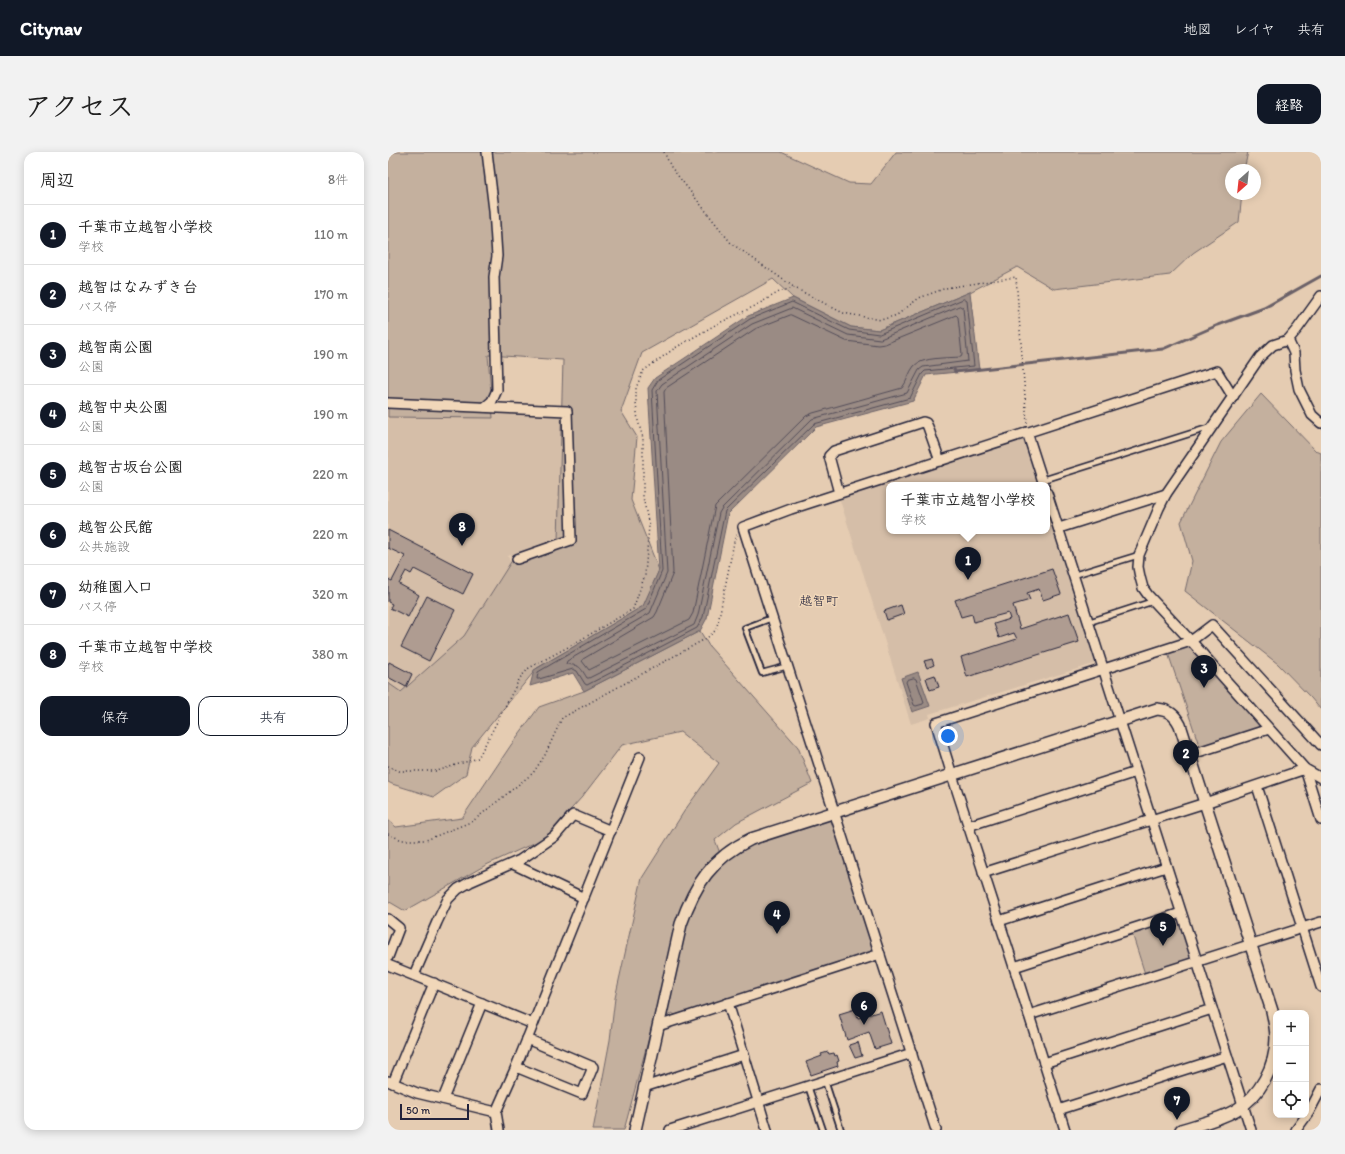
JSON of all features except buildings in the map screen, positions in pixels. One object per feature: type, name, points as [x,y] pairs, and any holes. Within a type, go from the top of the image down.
[{"type":"street","points":[[485,407],[492,401],[497,390],[494,277],[497,256],[494,210],[487,152]]},
{"type":"street","points":[[1321,296],[1288,340],[1274,345],[1260,356],[1214,426],[1166,494],[1139,555],[1138,567],[1143,588],[1148,596],[1305,769],[1321,778]]},
{"type":"street","points":[[1288,340],[1294,353],[1295,370],[1299,389],[1312,415],[1321,423]]},
{"type":"street","points":[[936,1130],[743,527],[839,493],[1217,371],[1233,398]]},
{"type":"street","points":[[388,403],[567,411],[571,540],[517,559]]},
{"type":"street","points":[[839,493],[829,456],[830,454],[834,451],[923,422],[926,423],[928,427],[940,461]]},
{"type":"street","points":[[1027,432],[1044,482]]},
{"type":"street","points":[[1059,528],[1166,494]]},
{"type":"street","points":[[1050,502],[1251,1130]]},
{"type":"street","points":[[1064,1130],[1014,967],[936,723],[1191,642],[1212,625],[1321,745]]},
{"type":"street","points":[[635,1130],[681,924],[694,892],[705,876],[720,859],[739,845],[751,839],[1120,721],[1157,710],[1164,710],[1177,718],[1180,725],[1272,1011],[1276,1039],[1273,1061],[1267,1078],[1243,1105],[1223,1116],[1181,1130]]},
{"type":"street","points":[[1190,755],[1269,729]]},
{"type":"street","points":[[499,1130],[496,1112],[516,1067],[640,757]]},
{"type":"street","points":[[983,873],[1205,803],[1305,769]]},
{"type":"street","points":[[1305,769],[1321,820]]},
{"type":"street","points":[[968,826],[1136,772]]},
{"type":"street","points":[[1257,786],[1321,987]]},
{"type":"street","points":[[414,975],[448,899],[458,889],[470,882],[513,864],[555,836],[573,815],[611,831]]},
{"type":"street","points":[[513,864],[584,898]]},
{"type":"street","points":[[999,920],[1166,867]]},
{"type":"street","points":[[1014,967],[1181,913]]},
{"type":"street","points":[[388,920],[399,928],[388,956]]},
{"type":"street","points":[[1029,1015],[1321,922]]},
{"type":"street","points":[[658,1026],[880,954]]},
{"type":"street","points":[[388,965],[533,1024]]},
{"type":"street","points":[[434,983],[390,1082],[417,1093],[496,1112]]},
{"type":"street","points":[[443,1099],[482,1003]]},
{"type":"street","points":[[728,1003],[768,1130]]},
{"type":"street","points":[[1044,1063],[1212,1009]]},
{"type":"street","points":[[516,1067],[582,1094],[593,1067],[527,1039]]},
{"type":"street","points":[[670,1130],[912,1053]]},
{"type":"street","points":[[644,1087],[744,1054]]},
{"type":"street","points":[[1058,1110],[1227,1056]]},
{"type":"street","points":[[1299,1129],[1320,1093]]},
{"type":"lane","points":[[1047,482],[1214,426]]},
{"type":"lane","points":[[1074,575],[1139,555]]},
{"type":"lane","points":[[1089,622],[1154,601]]},
{"type":"lane","points":[[772,618],[745,628],[762,673],[788,666]]},
{"type":"lane","points":[[826,1081],[841,1130]]},
{"type":"lane","points":[[808,1086],[823,1130]]},
{"type":"path","points":[[664,152],[671,167],[731,243],[795,288],[843,313],[881,320],[897,315],[919,298],[946,288],[1016,277],[1027,432]]},
{"type":"path","points":[[388,766],[399,771],[437,771],[478,758],[520,678],[528,668],[570,646],[632,608],[645,575],[650,526],[643,497],[643,438],[638,421],[636,404],[636,388],[644,371],[675,348],[714,325],[755,306],[781,291],[795,288]]},
{"type":"path","points":[[388,834],[402,840],[426,840],[473,821],[533,773],[545,755],[562,718],[707,638],[716,630],[735,537],[743,527]]},
{"type":"shaded area","points":[[388,152],[781,152],[849,183],[871,184],[896,152],[1248,152],[1245,164],[1225,164],[1225,200],[1241,200],[1239,222],[1193,253],[1170,275],[1054,289],[1017,267],[970,292],[879,330],[851,327],[793,298],[773,279],[642,353],[621,411],[637,437],[631,500],[659,570],[644,606],[537,668],[472,747],[466,774],[434,797],[388,782],[388,683],[401,692],[464,636],[516,554],[558,541],[563,360],[488,355],[493,418],[388,417]]},
{"type":"shaded area","points":[[1261,394],[1316,451],[1321,453],[1321,710],[1278,664],[1185,591],[1192,561],[1181,522],[1221,442]]},
{"type":"shaded area","points":[[388,411],[403,413],[558,414],[561,417],[565,536],[508,556],[525,601],[405,699],[388,687]]},
{"type":"shaded area","points":[[1023,438],[1027,440],[1040,482],[886,482],[886,534],[1050,534],[1050,513],[1097,663],[929,714],[930,718],[911,724],[839,497]]},
{"type":"shaded area","points":[[700,631],[709,646],[798,747],[812,783],[736,823],[715,840],[724,864],[754,843],[833,817],[875,954],[675,1015],[672,1013],[652,1026],[624,1130],[593,1130],[610,1040],[615,998],[642,878],[685,810],[719,763],[680,732],[622,745],[582,797],[545,838],[484,866],[405,911],[388,901],[388,820],[396,827],[462,818],[511,745],[539,707],[584,691]]},
{"type":"shaded area","points":[[1187,647],[1193,648],[1261,723],[1258,728],[1200,748],[1168,653]]},
{"type":"shaded area","points":[[1181,919],[1194,958],[1145,974],[1132,933]]},
{"type":"water","points":[[970,292],[979,370],[926,375],[913,401],[816,427],[728,514],[707,618],[700,631],[584,691],[573,673],[530,686],[534,670],[643,606],[659,570],[648,388],[655,378],[748,316],[793,298],[851,327],[879,330]]},
{"type":"water","points":[[918,672],[930,706],[912,712],[901,678]]},
{"type":"waterway","points":[[954,369],[955,372],[1163,349],[1218,325],[1264,308],[1321,276]]},
{"type":"place","name":"千葉市立越智中学校","points":[[462,546]]},
{"type":"place","name":"千葉市立越智小学校","points":[[968,580]]},
{"type":"place","name":"越智南公園","points":[[1204,688]]},
{"type":"place","name":"越智はなみずき台","points":[[1186,773]]},
{"type":"place","name":"越智中央公園","points":[[777,934]]},
{"type":"place","name":"越智古坂台公園","points":[[1163,946]]},
{"type":"place","name":"越智公民館","points":[[864,1025]]},
{"type":"place","name":"幼稚園入口","points":[[1177,1120]]},
{"type":"district","name":"越智町","points":[[819,600]]}]
